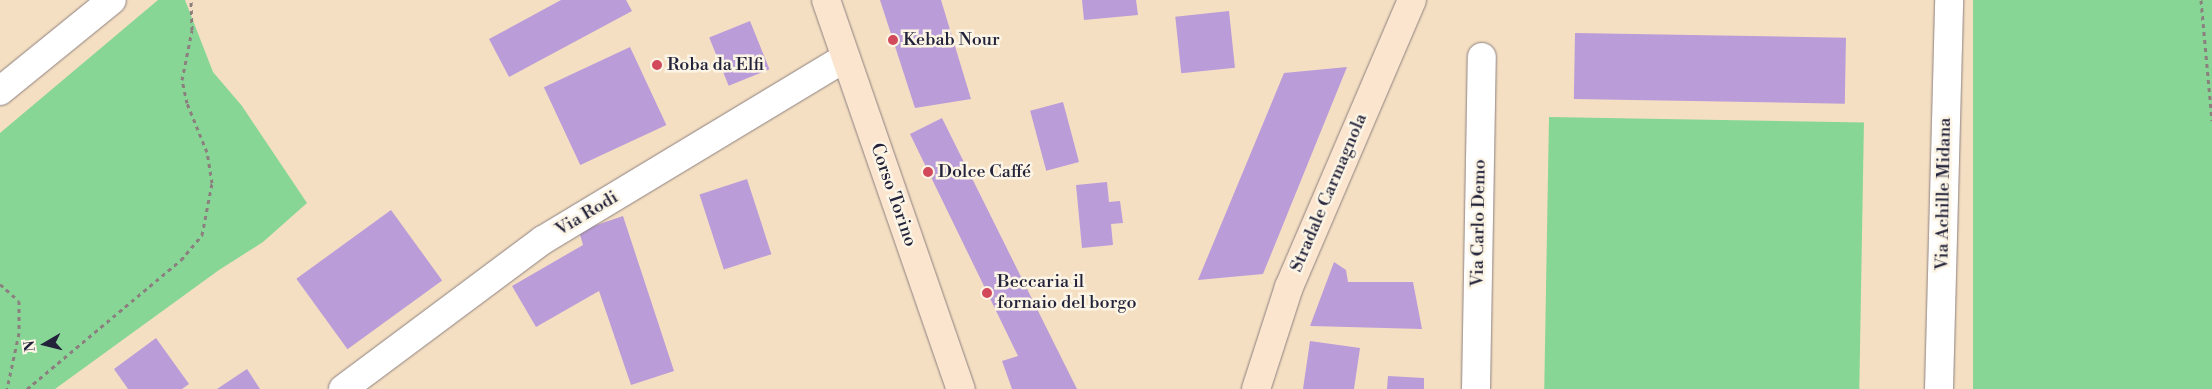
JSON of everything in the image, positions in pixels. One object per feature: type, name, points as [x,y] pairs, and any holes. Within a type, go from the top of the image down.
[{"type":"main road","name":"Corso Torino","points":[[826,0],[961,389]]},
{"type":"main road","name":"Stradale Carmagnola","points":[[1256,389],[1289,287],[1412,0]]},
{"type":"street","points":[[0,91],[112,0]]},
{"type":"street","name":"Via Achille Midana","points":[[1939,389],[1950,0]]},
{"type":"street","name":"Via Carlo Demo","points":[[1476,389],[1482,57]]},
{"type":"street","name":"Via Rodi","points":[[343,389],[543,240],[845,58]]},
{"type":"path","points":[[27,389],[181,260],[202,235],[212,183],[207,152],[187,103],[182,80],[192,30],[191,0]]},
{"type":"path","points":[[2201,0],[2212,120]]},
{"type":"path","points":[[0,284],[19,301],[19,333],[7,389]]},
{"type":"green space","points":[[158,0],[185,0],[213,72],[242,106],[307,203],[263,242],[219,270],[55,389],[0,389],[0,133]]},
{"type":"green space","points":[[1973,0],[2212,0],[2212,389],[1973,389]]},
{"type":"green space","points":[[1549,117],[1864,122],[1859,389],[1544,389]]},
{"type":"building","points":[[561,0],[626,0],[632,11],[509,77],[489,39]]},
{"type":"building","points":[[880,0],[941,0],[971,99],[915,108]]},
{"type":"building","points":[[1082,0],[1136,0],[1138,15],[1084,20]]},
{"type":"building","points":[[1229,11],[1235,68],[1181,73],[1175,17]]},
{"type":"building","points":[[750,21],[769,69],[729,86],[709,37]]},
{"type":"building","points":[[1575,33],[1846,38],[1845,104],[1574,99]]},
{"type":"building","points":[[630,47],[666,125],[580,165],[544,87]]},
{"type":"building","points":[[1347,67],[1263,274],[1198,280],[1284,73]]},
{"type":"building","points":[[1063,102],[1079,162],[1046,171],[1030,111]]},
{"type":"building","points":[[942,118],[1077,389],[1012,389],[1002,361],[1018,356],[910,134]]},
{"type":"building","points":[[747,179],[771,254],[724,270],[699,194]]},
{"type":"building","points":[[1107,182],[1109,202],[1120,201],[1123,223],[1111,224],[1113,245],[1082,248],[1076,185]]},
{"type":"building","points":[[391,210],[442,280],[347,349],[296,279]]},
{"type":"building","points":[[623,216],[674,371],[631,385],[599,291],[536,327],[512,286],[583,245],[579,231]]},
{"type":"building","points":[[1334,262],[1346,270],[1348,282],[1413,282],[1422,329],[1310,326]]},
{"type":"building","points":[[156,338],[189,384],[182,389],[128,389],[114,369]]},
{"type":"building","points":[[1310,341],[1360,348],[1354,389],[1303,389]]},
{"type":"building","points":[[247,369],[260,389],[217,389]]},
{"type":"building","points":[[1388,376],[1424,378],[1424,389],[1387,389]]},
{"type":"place","name":"Kebab Nour","points":[[893,40]]},
{"type":"place","name":"Roba da Elfi","points":[[657,65]]},
{"type":"place","name":"Dolce Caffé","points":[[928,172]]},
{"type":"place","name":"Beccaria il fornaio del borgo","points":[[987,293]]}]
